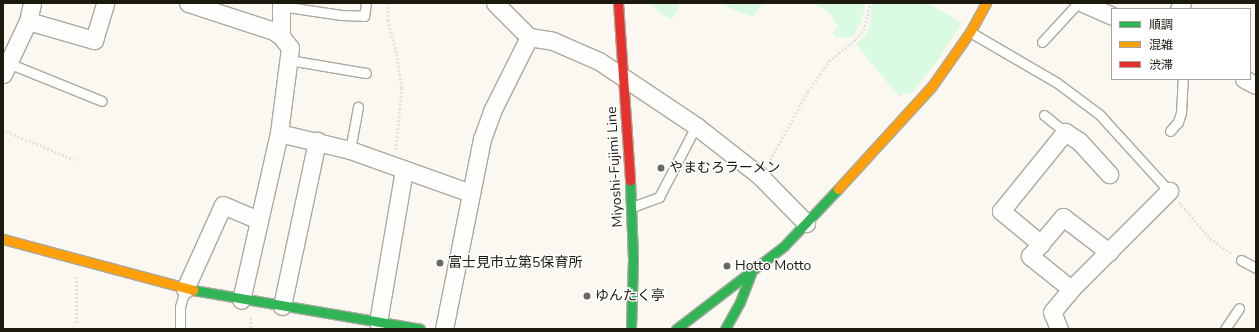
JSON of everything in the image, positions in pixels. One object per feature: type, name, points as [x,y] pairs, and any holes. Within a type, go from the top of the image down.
[{"type":"street","points":[[7,59],[28,21],[32,3]]},
{"type":"street","points":[[28,21],[94,40],[105,3]]},
{"type":"street","points":[[188,3],[274,31],[281,36],[290,48],[279,133],[258,220],[246,306]]},
{"type":"street","points":[[495,3],[529,37],[553,40],[574,48],[599,61],[696,126],[760,176],[806,223]]},
{"type":"street","name":"Miyoshi-Fujimi Line","points":[[618,3],[632,207],[633,260],[631,329]]},
{"type":"street","points":[[676,329],[751,273],[784,246],[806,223],[932,86],[970,32],[986,3]]},
{"type":"street","points":[[1083,3],[1111,16]]},
{"type":"street","points":[[281,5],[281,36]]},
{"type":"street","points":[[444,329],[482,139],[492,111],[529,37]]},
{"type":"street","points":[[1246,80],[1256,86]]},
{"type":"street","points":[[1041,244],[1001,210],[1065,132],[1079,141],[1109,174]]},
{"type":"street","points":[[279,133],[350,150],[471,193]]},
{"type":"street","points":[[282,306],[317,141]]},
{"type":"street","points":[[378,322],[399,167]]},
{"type":"street","points":[[1059,329],[1052,312],[1071,289],[1169,191]]},
{"type":"street","points":[[185,289],[223,205],[258,220]]},
{"type":"street","points":[[1071,289],[1030,256],[1063,217],[1109,252]]},
{"type":"street","points":[[3,239],[246,306],[282,306],[420,329]]},
{"type":"street","points":[[725,329],[740,302],[751,273]]},
{"type":"lane","points":[[281,5],[341,15],[364,16],[366,3]]},
{"type":"lane","points":[[1042,42],[1078,3]]},
{"type":"lane","points":[[970,32],[1056,82],[1099,114],[1169,191]]},
{"type":"lane","points":[[7,59],[102,101]]},
{"type":"lane","points":[[289,60],[366,73]]},
{"type":"lane","points":[[1170,131],[1178,122],[1181,113],[1183,80]]},
{"type":"lane","points":[[350,150],[358,107]]},
{"type":"lane","points":[[1044,115],[1065,132]]},
{"type":"lane","points":[[632,207],[659,197],[696,126]]},
{"type":"lane","points":[[1241,260],[1256,268]]},
{"type":"lane","points":[[180,329],[180,307],[185,289]]},
{"type":"lane","points":[[1225,329],[1239,308]]},
{"type":"path","points":[[389,3],[388,20],[397,54],[402,88],[399,167]]},
{"type":"path","points":[[760,176],[808,91],[829,60],[856,39],[865,27],[870,3]]},
{"type":"path","points":[[3,130],[75,160]]},
{"type":"path","points":[[1169,191],[1210,238],[1241,260]]},
{"type":"path","points":[[77,274],[77,325]]},
{"type":"path","points":[[246,306],[251,329]]},
{"type":"green space","points":[[651,3],[678,3],[679,10],[672,19],[660,14]]},
{"type":"green space","points":[[724,3],[764,3],[753,17],[727,7]]},
{"type":"green space","points":[[812,3],[864,3],[865,7],[861,22],[854,35],[846,38],[836,37],[833,33],[838,27],[829,12]]},
{"type":"green space","points":[[872,3],[928,3],[962,23],[937,61],[912,93],[906,94],[904,92],[899,97],[856,44],[866,35],[871,22]]},
{"type":"traffic: fast","points":[[630,181],[633,260],[631,329]]},
{"type":"traffic: fast","points":[[676,329],[784,246],[838,189]]},
{"type":"traffic: fast","points":[[725,329],[740,302],[751,273]]},
{"type":"traffic: fast","points":[[193,290],[420,329]]},
{"type":"traffic: slow","points":[[838,189],[932,86],[970,32],[986,3]]},
{"type":"traffic: slow","points":[[3,239],[193,290]]},
{"type":"traffic: jam","points":[[618,3],[630,181]]},
{"type":"place","name":"やまむろラーメン","points":[[661,168]]},
{"type":"place","name":"富士見市立第5保育所","points":[[440,263]]},
{"type":"place","name":"Hotto Motto","points":[[727,266]]},
{"type":"place","name":"ゆんたく亭","points":[[587,296]]}]
